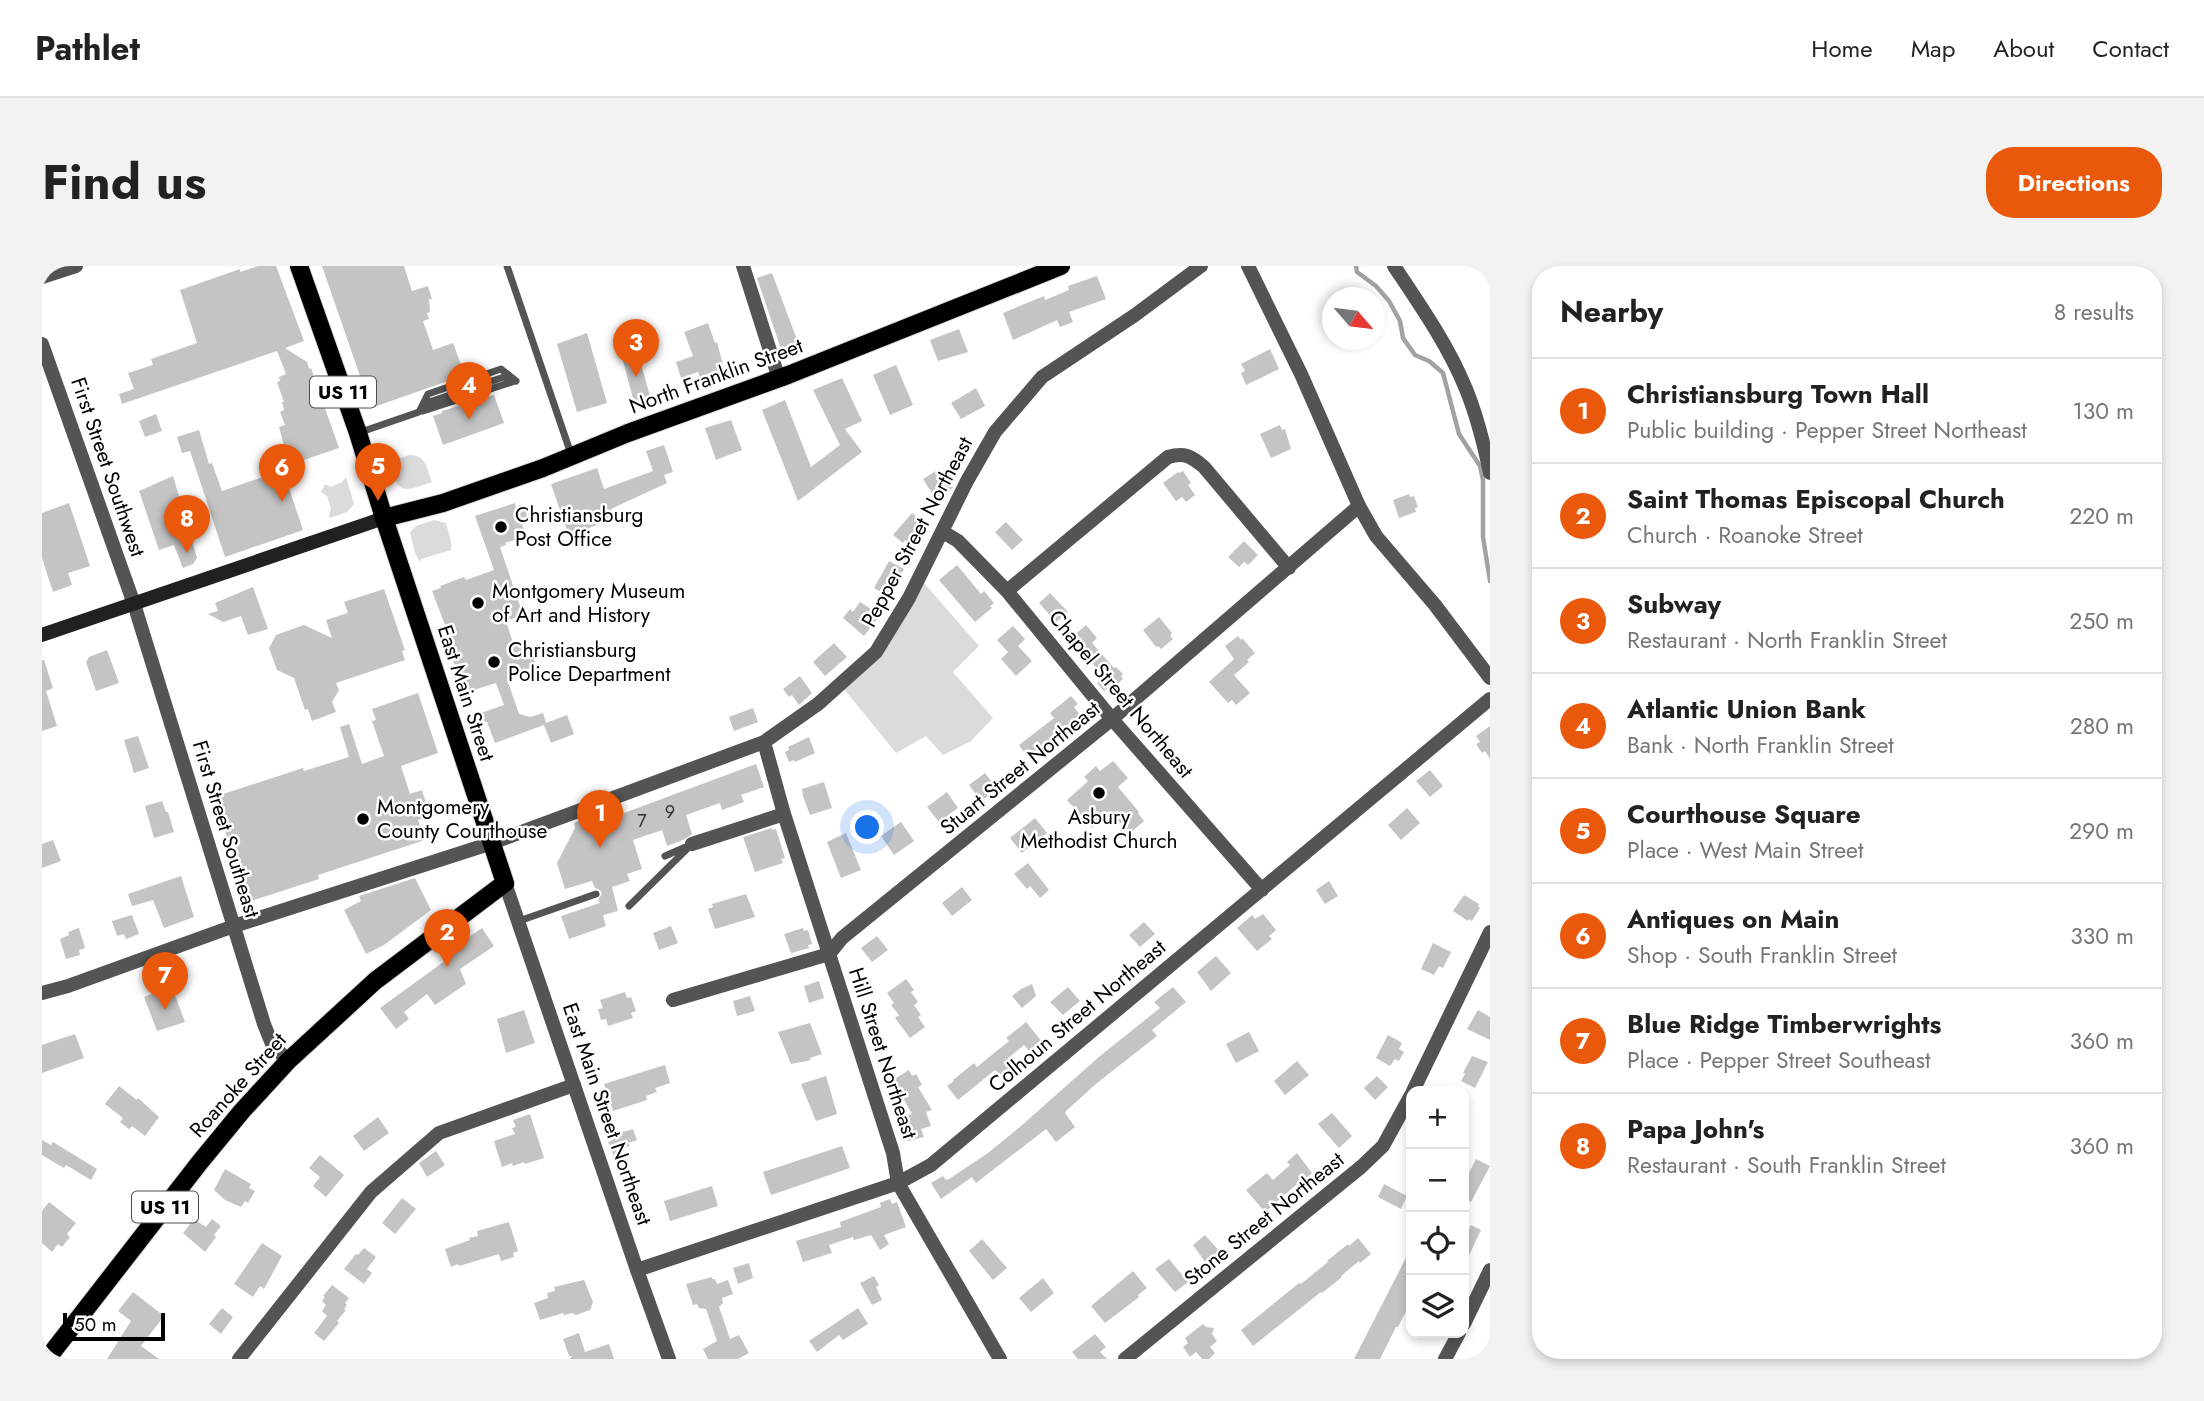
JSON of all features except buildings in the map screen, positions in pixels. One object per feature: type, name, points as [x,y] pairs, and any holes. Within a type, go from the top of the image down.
[{"type":"main road","name":"US 11","points":[[299,266],[358,433],[384,519]]},
{"type":"main road","name":"North Franklin Street","points":[[384,519],[443,503],[544,468],[779,379],[1061,266]]},
{"type":"main road","points":[[42,635],[384,519]]},
{"type":"main road","name":"East Main Street","points":[[384,519],[505,883]]},
{"type":"main road","name":"Roanoke Street","points":[[47,1359],[217,1142],[288,1061],[374,981],[505,883]]},
{"type":"street","points":[[42,277],[76,266]]},
{"type":"street","points":[[743,266],[779,379]]},
{"type":"street","name":"Pepper Street Northeast","points":[[42,993],[92,978],[234,926],[492,843],[764,742],[818,704],[876,652],[909,598],[967,481],[995,432],[1042,377],[1135,315],[1201,266]]},
{"type":"street","points":[[1248,266],[1301,374],[1359,506],[1376,536],[1435,605],[1490,678]]},
{"type":"street","points":[[1394,266],[1446,348],[1466,389],[1482,435],[1490,473]]},
{"type":"street","name":"First Street Southwest","points":[[42,344],[134,604]]},
{"type":"street","points":[[1007,591],[1168,457],[1179,454],[1195,460],[1203,467],[1289,568]]},
{"type":"street","name":"Stuart Street Northeast","points":[[673,1000],[829,954],[842,938],[1112,719],[1359,506]]},
{"type":"street","name":"Chapel Street Northeast","points":[[943,532],[958,541],[1007,591],[1112,719],[1262,890]]},
{"type":"street","name":"First Street Southeast","points":[[134,604],[268,1034],[272,1044],[288,1061]]},
{"type":"street","name":"Colhoun Street Northeast","points":[[637,1270],[898,1184],[931,1165],[1490,699]]},
{"type":"street","name":"Hill Street Northeast","points":[[764,742],[784,814],[893,1153],[898,1184],[1000,1359]]},
{"type":"street","points":[[692,845],[784,814]]},
{"type":"street","name":"East Main Street Northeast","points":[[505,883],[669,1359]]},
{"type":"street","name":"Stone Street Northeast","points":[[1415,1086],[1490,932]]},
{"type":"street","points":[[239,1359],[371,1192],[439,1133],[574,1084]]},
{"type":"street","name":"Stone Street Northeast","points":[[1125,1359],[1361,1167],[1383,1146],[1406,1104]]},
{"type":"street","points":[[1469,1314],[1490,1270]]},
{"type":"street","points":[[1445,1359],[1456,1338]]},
{"type":"lane","points":[[507,266],[571,456]]},
{"type":"lane","points":[[358,433],[516,381],[501,369],[428,394],[419,412]]},
{"type":"lane","points":[[665,856],[692,845]]},
{"type":"lane","points":[[629,905],[692,845]]},
{"type":"lane","points":[[519,921],[596,894]]},
{"type":"shaded area","points":[[415,455],[422,460],[432,482],[407,489],[399,485],[389,462]]},
{"type":"shaded area","points":[[346,477],[354,504],[347,512],[330,518],[331,509],[327,496],[321,492],[325,484],[331,487]]},
{"type":"shaded area","points":[[434,520],[446,523],[451,550],[421,559],[420,562],[410,532],[416,526]]},
{"type":"shaded area","points":[[923,582],[979,646],[953,672],[993,718],[971,741],[943,755],[926,736],[896,753],[844,689]]},
{"type":"waterway","points":[[1356,266],[1357,272],[1376,286],[1389,301],[1400,321],[1403,338],[1415,355],[1429,361],[1443,373],[1459,434],[1480,466],[1483,480],[1483,537],[1490,581]]},
{"type":"place","name":"Subway","points":[[636,377]]},
{"type":"place","name":"Atlantic Union Bank","points":[[469,420]]},
{"type":"place","name":"Courthouse Square","points":[[378,501]]},
{"type":"place","name":"Antiques on Main","points":[[282,502]]},
{"type":"place","name":"Christiansburg Post Office","points":[[501,527]]},
{"type":"place","name":"Papa John's","points":[[187,553]]},
{"type":"place","name":"Montgomery Museum of Art and History","points":[[478,603]]},
{"type":"place","name":"Christiansburg Police Department","points":[[494,662]]},
{"type":"place","name":"Asbury Methodist Church","points":[[1099,793]]},
{"type":"place","name":"Montgomery County Courthouse","points":[[363,819]]},
{"type":"place","name":"Christiansburg Town Hall","points":[[600,848]]},
{"type":"place","name":"Saint Thomas Episcopal Church","points":[[447,967]]},
{"type":"place","name":"Blue Ridge Timberwrights","points":[[165,1010]]}]
